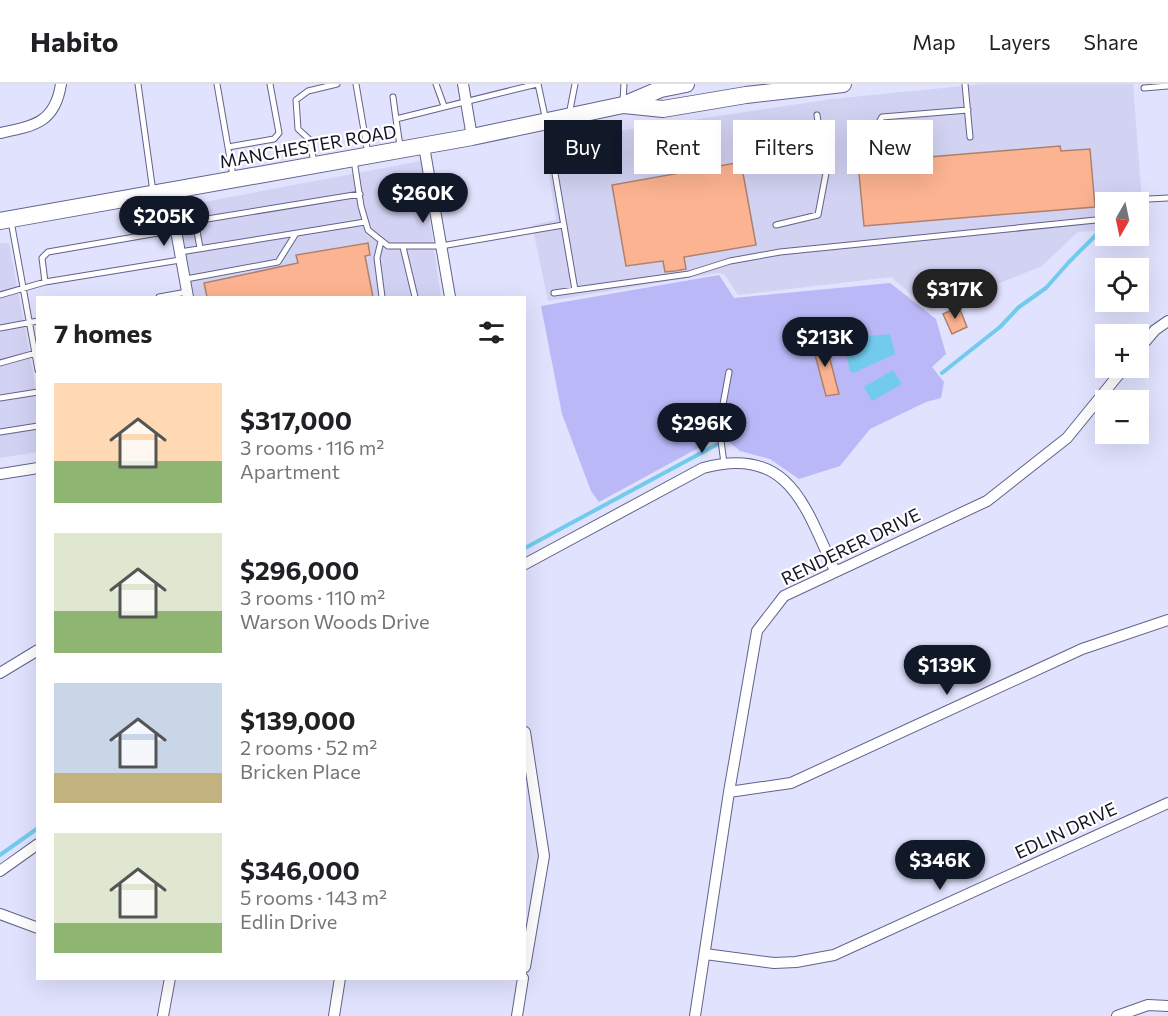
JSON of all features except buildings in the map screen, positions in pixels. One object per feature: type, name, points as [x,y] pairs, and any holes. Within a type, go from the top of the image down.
[{"type":"main road","name":"MANCHESTER ROAD","points":[[552,120],[623,105],[664,86],[686,84]]},
{"type":"main road","name":"MANCHESTER ROAD","points":[[623,105],[663,109],[746,95],[843,84]]},
{"type":"main road","name":"MANCHESTER ROAD","points":[[5,221],[424,146],[544,121]]},
{"type":"street","points":[[0,133],[34,126],[48,118],[55,106],[61,84]]},
{"type":"street","points":[[463,84],[472,137]]},
{"type":"street","points":[[424,146],[450,296]]},
{"type":"street","points":[[161,194],[175,230],[187,294]]},
{"type":"street","points":[[1149,337],[1168,321]]},
{"type":"street","name":"RENDERER DRIVE","points":[[695,1016],[729,792],[758,631],[784,596],[987,501],[1067,438],[1116,378]]},
{"type":"street","points":[[526,563],[703,468],[724,463],[746,463],[761,466],[783,479],[799,495],[835,571]]},
{"type":"street","points":[[0,474],[36,468]]},
{"type":"street","points":[[729,792],[791,783],[1082,649],[1168,620]]},
{"type":"street","points":[[0,673],[36,651]]},
{"type":"street","points":[[526,738],[544,855],[526,961]]},
{"type":"street","name":"EDLIN DRIVE","points":[[705,954],[774,963],[796,962],[834,955],[1168,803]]},
{"type":"street","points":[[0,871],[36,845]]},
{"type":"street","points":[[0,914],[36,927]]},
{"type":"street","points":[[163,1016],[170,980]]},
{"type":"street","points":[[334,1016],[340,980]]},
{"type":"street","points":[[517,1016],[523,980]]},
{"type":"street","points":[[1118,1016],[1148,1005],[1168,1006]]},
{"type":"lane","points":[[138,84],[161,194]]},
{"type":"lane","points":[[217,84],[233,180]]},
{"type":"lane","points":[[228,147],[274,139],[279,134],[270,84]]},
{"type":"lane","points":[[315,166],[310,140],[298,129],[296,100],[308,91],[337,84]]},
{"type":"lane","points":[[356,84],[361,157],[360,194],[365,222],[368,230],[388,246],[441,246],[563,225]]},
{"type":"lane","points":[[436,84],[444,106]]},
{"type":"lane","points":[[396,119],[465,100],[537,84],[546,120]]},
{"type":"lane","points":[[569,117],[575,84]]},
{"type":"lane","points":[[623,105],[624,84]]},
{"type":"lane","points":[[965,84],[970,137]]},
{"type":"lane","points":[[1144,88],[1168,86]]},
{"type":"lane","points":[[393,97],[400,150]]},
{"type":"lane","points":[[880,120],[882,117],[968,110]]},
{"type":"lane","points":[[776,225],[818,215],[826,173],[817,115]]},
{"type":"lane","points":[[555,174],[575,290]]},
{"type":"lane","points":[[200,248],[196,226],[201,220],[360,194]]},
{"type":"lane","points":[[1149,199],[1168,198]]},
{"type":"lane","points":[[554,293],[688,274],[730,261],[780,252],[1095,220]]},
{"type":"lane","points":[[0,363],[36,353],[5,221]]},
{"type":"lane","points":[[0,295],[45,282],[180,256],[200,248],[295,235],[365,222]]},
{"type":"lane","points":[[45,282],[42,258],[48,252],[175,230]]},
{"type":"lane","points":[[184,279],[278,262],[295,235]]},
{"type":"lane","points":[[381,241],[377,258],[382,296]]},
{"type":"lane","points":[[404,247],[414,296]]},
{"type":"lane","points":[[168,296],[187,294]]},
{"type":"lane","points":[[0,328],[36,321]]},
{"type":"lane","points":[[724,463],[719,426],[729,372]]},
{"type":"lane","points":[[0,398],[36,392]]},
{"type":"lane","points":[[0,432],[36,426]]},
{"type":"shaded area","points":[[983,84],[1133,84],[1141,192],[1095,192],[1095,231],[1078,232],[1042,266],[931,311],[891,277],[738,295],[725,275],[718,273],[548,301],[532,225],[556,220],[549,174],[622,174],[622,130],[634,129],[634,174],[721,174],[721,120],[691,120],[832,99]]},
{"type":"shaded area","points":[[421,161],[441,296],[183,296],[167,209]]},
{"type":"shaded area","points":[[0,243],[9,243],[36,390],[36,452],[0,458]]},
{"type":"shaded area","points":[[719,275],[734,298],[890,283],[936,319],[946,354],[932,367],[944,382],[941,398],[926,402],[870,429],[840,466],[799,479],[770,459],[740,451],[729,442],[713,440],[599,502],[591,491],[562,414],[541,306]]},
{"type":"shaded area","points":[[890,334],[895,354],[853,373],[850,371],[843,339]]},
{"type":"shaded area","points":[[893,370],[902,384],[872,401],[864,387]]},
{"type":"waterway","points":[[942,373],[1000,327],[1019,307],[1046,288],[1095,236]]},
{"type":"waterway","points":[[526,547],[727,439]]},
{"type":"waterway","points":[[0,855],[36,829]]}]
